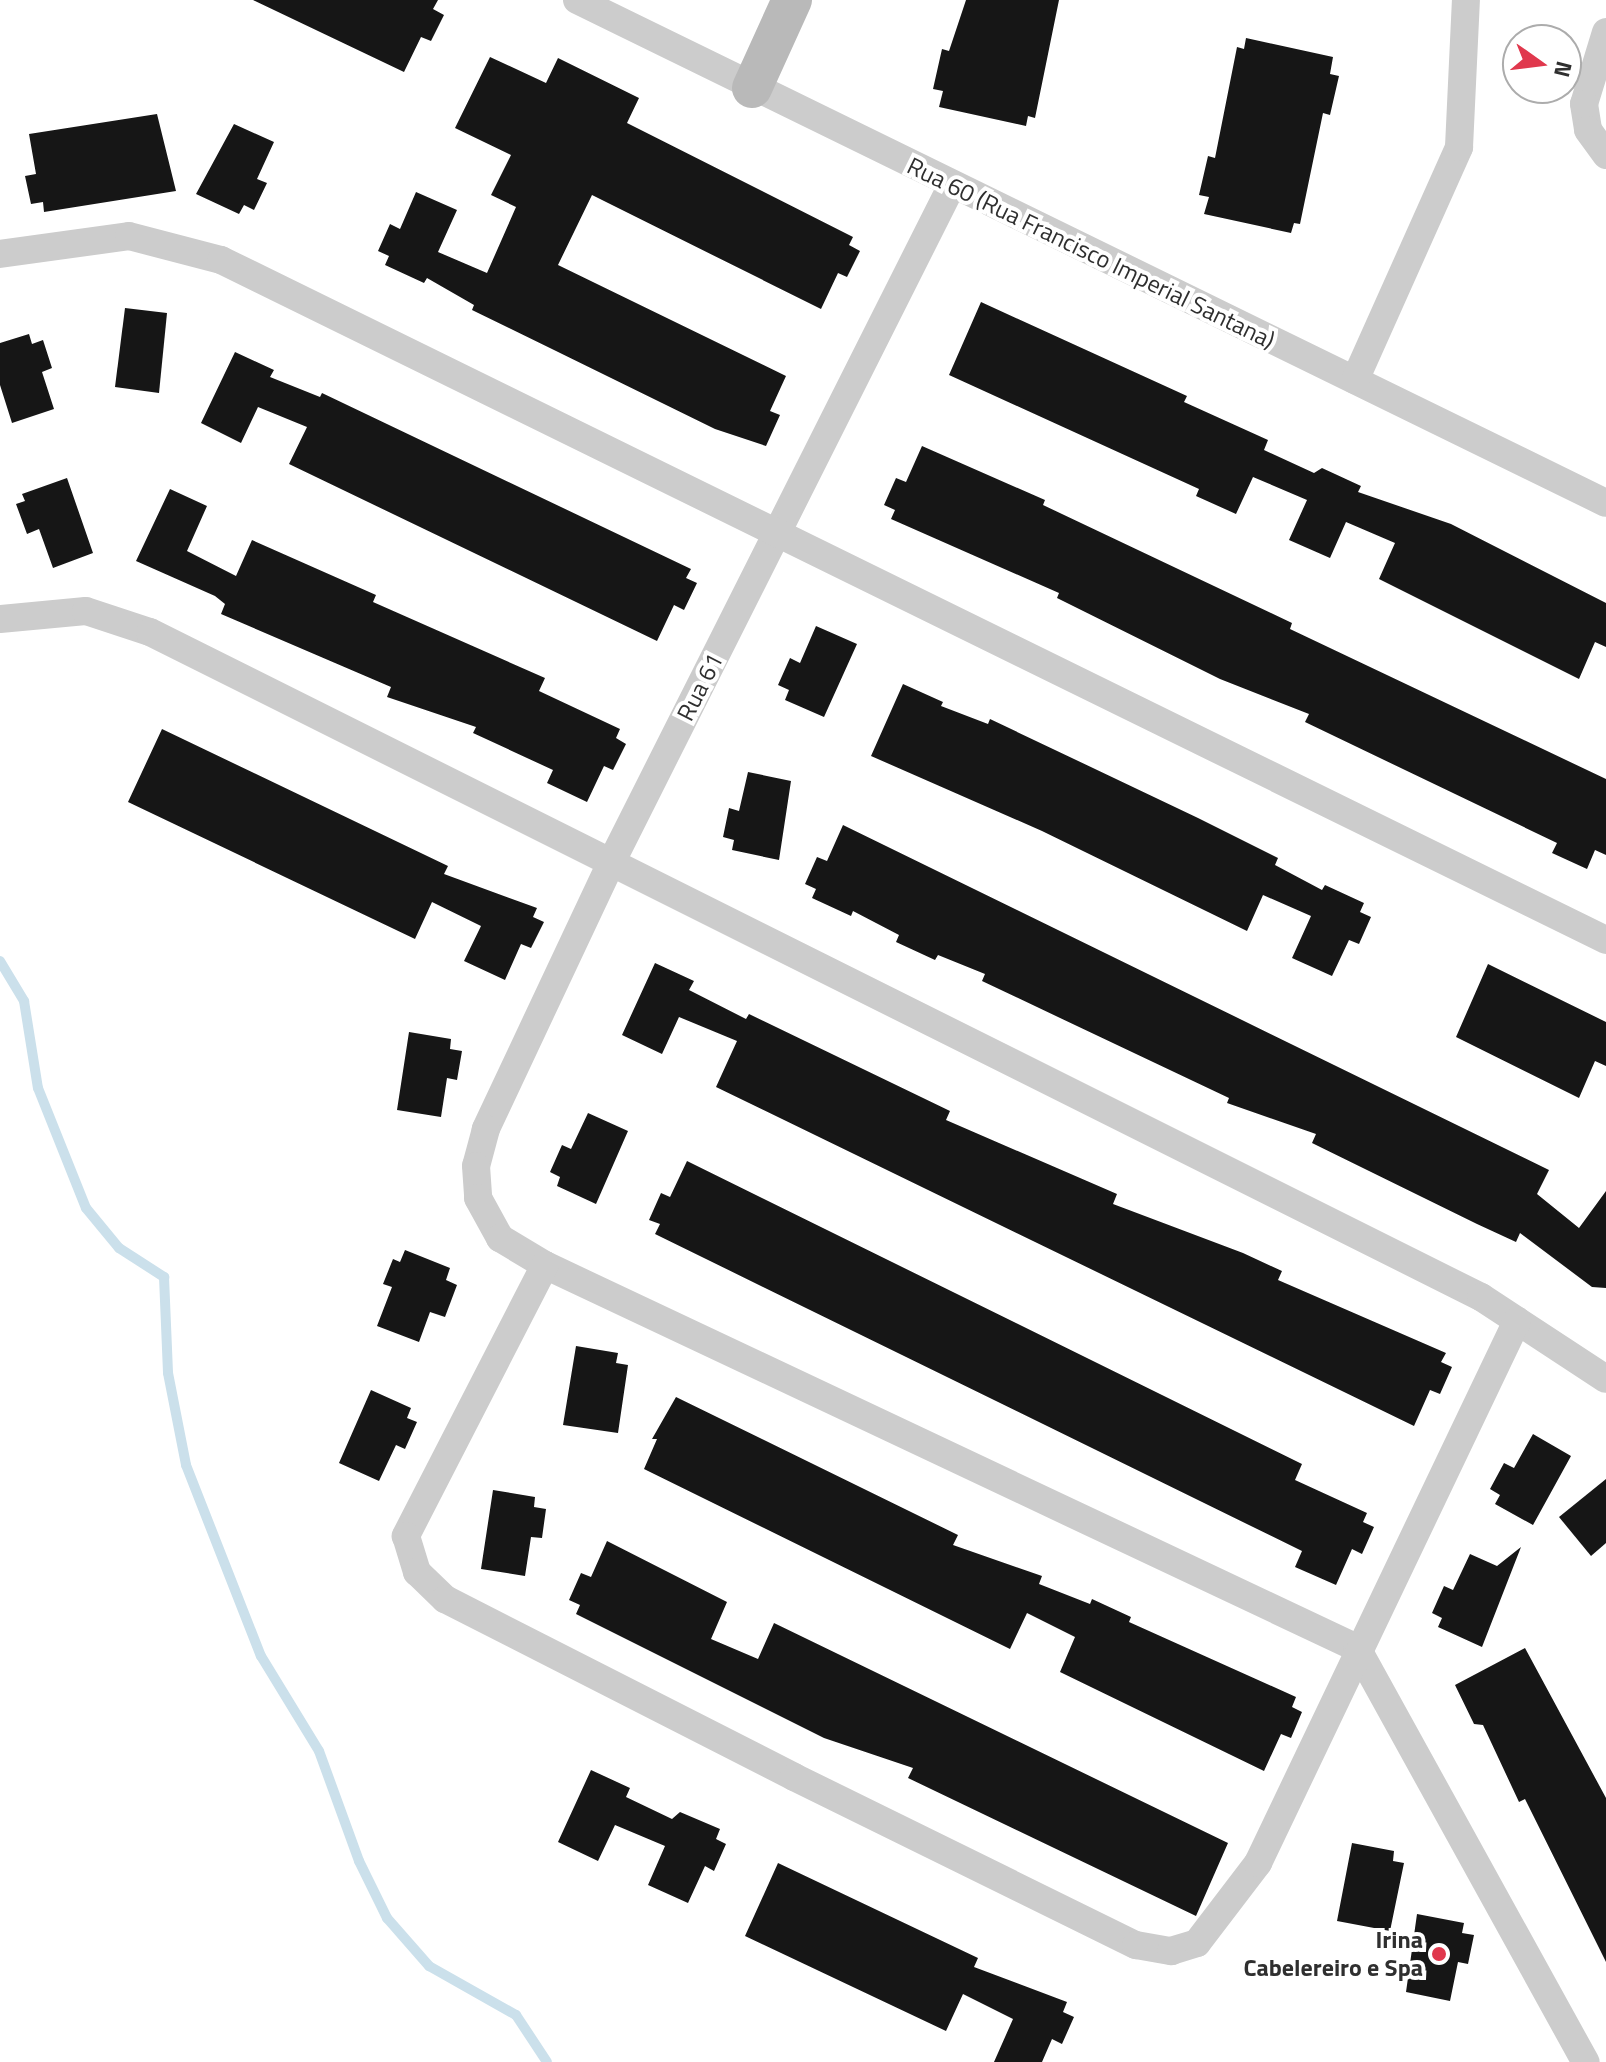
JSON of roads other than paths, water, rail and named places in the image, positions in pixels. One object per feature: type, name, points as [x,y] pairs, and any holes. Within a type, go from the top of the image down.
[{"type":"street","name":"Rua 60 (Rua Francisco Imperial Santana)","points":[[577,0],[1606,503]]},
{"type":"street","points":[[752,88],[792,0]]},
{"type":"street","points":[[1355,380],[1459,147],[1466,0]]},
{"type":"street","points":[[1606,32],[1586,90],[1588,130],[1606,155]]},
{"type":"street","name":"Rua 61","points":[[545,1265],[500,1238],[478,1198],[476,1166],[486,1129],[610,865],[952,185]]},
{"type":"street","points":[[0,254],[129,236],[221,260],[1606,940]]},
{"type":"street","points":[[0,619],[72,610],[121,620],[1481,1297],[1606,1379]]},
{"type":"street","points":[[1517,1321],[1357,1648],[1258,1863],[1234,1901],[1197,1943],[1171,1951],[1136,1945],[445,1599],[417,1572],[406,1536],[545,1265],[1357,1648],[1586,2062]]},
{"type":"waterway","points":[[0,961],[24,1001],[38,1088],[86,1208],[119,1248],[164,1277],[168,1373],[186,1465],[261,1656],[319,1751],[359,1861],[387,1918],[429,1966],[516,2015],[547,2062]]},
{"type":"place","name":"Irina Cabelereiro e Spa","points":[[1439,1954]]}]
